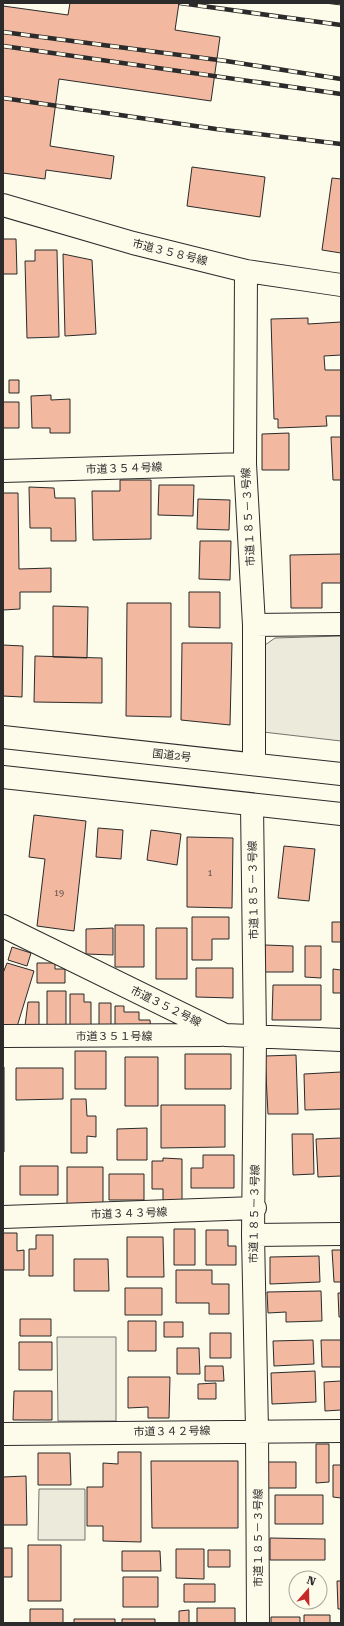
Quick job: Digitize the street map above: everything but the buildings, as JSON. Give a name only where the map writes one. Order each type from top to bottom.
[{"type":"main road","name":"市道３５８号線","points":[[3,205],[133,243],[246,271],[341,285]]},
{"type":"main road","name":"市道１８５－３号線","points":[[246,271],[245,464],[254,625],[254,763]]},
{"type":"main road","name":"市道３５４号線","points":[[3,471],[245,464]]},
{"type":"main road","points":[[254,625],[341,624]]},
{"type":"main road","name":"国道2号","points":[[3,737],[254,763],[341,774]]},
{"type":"main road","points":[[3,777],[341,814]]},
{"type":"main road","name":"市道１８５－３号線","points":[[252,805],[255,1037],[255,1208],[253,1235],[257,1430],[258,1623]]},
{"type":"main road","name":"市道３５２号線","points":[[3,926],[225,1035],[341,1040]]},
{"type":"main road","name":"市道３５１号線","points":[[3,1036],[225,1035]]},
{"type":"main road","name":"市道３４３号線","points":[[3,1217],[255,1208]]},
{"type":"main road","points":[[253,1235],[341,1234]]},
{"type":"main road","name":"市道３４２号線","points":[[3,1434],[257,1430],[341,1431]]},
{"type":"shaded area","points":[[341,636],[341,741],[263,732],[262,649],[265,645],[275,638]]},
{"type":"shaded area","points":[[57,1337],[116,1337],[116,1421],[58,1421]]},
{"type":"shaded area","points":[[39,1489],[85,1489],[85,1540],[38,1540]]},
{"type":"railway","points":[[180,3],[341,25]]},
{"type":"railway","points":[[3,32],[226,61],[341,79]]},
{"type":"railway","points":[[3,46],[341,94]]},
{"type":"railway","points":[[3,98],[216,129],[341,144]]}]
